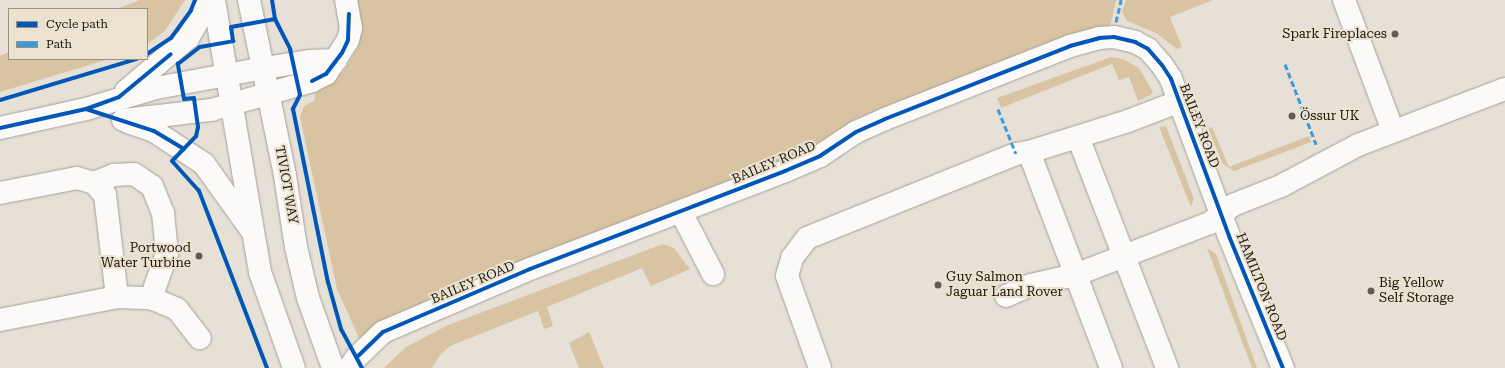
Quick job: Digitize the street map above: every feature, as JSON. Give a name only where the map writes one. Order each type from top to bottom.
[{"type":"street","points":[[119,97],[157,67],[188,38],[210,0]]},
{"type":"street","points":[[214,0],[230,104],[260,272],[294,368]]},
{"type":"street","name":"TIVIOT WAY","points":[[249,0],[264,68],[308,298],[333,368]]},
{"type":"street","points":[[123,120],[211,110],[312,81],[326,74],[348,40],[350,28],[346,0]]},
{"type":"street","points":[[1344,0],[1393,131]]},
{"type":"street","name":"BAILEY ROAD","points":[[349,368],[357,357],[383,332],[530,269],[681,212],[820,156],[856,132],[885,119],[1070,46],[1099,38],[1123,38],[1148,49],[1162,65],[1180,101],[1222,214]]},
{"type":"street","points":[[0,128],[86,109],[119,97],[225,74],[310,61],[336,60]]},
{"type":"street","points":[[1006,296],[1031,286],[1075,275],[1210,223],[1234,205],[1281,186],[1358,145],[1505,88]]},
{"type":"street","points":[[820,368],[787,276],[792,258],[798,247],[807,238],[1016,154],[1029,152],[1078,137],[1180,101]]},
{"type":"street","points":[[86,109],[154,131],[204,164],[252,231]]},
{"type":"street","points":[[1078,137],[1167,368]]},
{"type":"street","points":[[1029,152],[1111,368]]},
{"type":"street","points":[[94,183],[114,175],[134,174],[152,186],[163,213],[167,253],[151,298]]},
{"type":"street","points":[[0,193],[77,178],[94,183],[105,195],[117,298]]},
{"type":"street","points":[[681,212],[713,274]]},
{"type":"street","name":"HAMILTON ROAD","points":[[1222,214],[1283,368]]},
{"type":"street","points":[[0,320],[117,298],[151,298],[177,309],[200,338]]},
{"type":"shaded area","points":[[140,0],[185,0],[165,31],[148,43],[148,8],[120,8]]},
{"type":"shaded area","points":[[354,0],[1116,0],[1111,23],[1108,26],[1060,39],[855,119],[806,151],[388,317],[359,338],[337,289],[300,117],[304,106],[314,101],[317,88],[343,72],[357,49],[361,32]]},
{"type":"shaded area","points":[[1126,0],[1213,0],[1170,17],[1182,47],[1177,49],[1156,33],[1127,21],[1122,12]]},
{"type":"shaded area","points":[[8,52],[8,60],[106,60],[0,92],[0,56]]},
{"type":"shaded area","points":[[1111,57],[1123,59],[1139,68],[1153,92],[1138,101],[1129,77],[1119,80],[1112,64],[1001,108],[997,98]]},
{"type":"shaded area","points":[[1166,126],[1194,199],[1191,207],[1159,127]]},
{"type":"shaded area","points":[[1212,127],[1229,167],[1309,136],[1311,142],[1234,171],[1223,164],[1208,128]]},
{"type":"shaded area","points":[[663,244],[674,248],[690,269],[651,286],[642,268],[547,307],[553,326],[544,329],[538,311],[450,346],[440,355],[432,368],[384,368],[406,347],[448,325]]},
{"type":"shaded area","points":[[1207,248],[1216,254],[1257,368],[1252,368]]},
{"type":"shaded area","points":[[589,332],[604,368],[579,368],[569,343]]},
{"type":"marked path","points":[[1116,22],[1121,0]]},
{"type":"marked path","points":[[1285,64],[1316,144]]},
{"type":"marked path","points":[[998,109],[1016,154]]},
{"type":"cycle path","points":[[148,53],[171,38],[191,10],[195,0]]},
{"type":"cycle path","points":[[272,0],[275,19],[290,49],[300,95],[293,109],[328,282],[341,329],[362,368]]},
{"type":"cycle path","points":[[312,81],[326,74],[342,53],[348,40],[349,14]]},
{"type":"cycle path","points":[[267,368],[199,191],[172,161],[196,136],[198,127],[194,98],[184,99],[178,64],[200,47],[233,41],[231,27],[275,19]]},
{"type":"cycle path","points":[[357,357],[383,332],[530,269],[785,171],[820,156],[856,132],[885,119],[1070,46],[1099,38],[1114,37],[1135,42],[1148,49],[1162,65],[1171,79],[1229,236],[1283,368]]},
{"type":"cycle path","points":[[0,128],[86,109],[119,97],[171,54]]},
{"type":"cycle path","points":[[0,100],[134,60]]},
{"type":"cycle path","points":[[86,109],[154,131],[184,149]]},
{"type":"place","name":"Spark Fireplaces","points":[[1395,34]]},
{"type":"place","name":"Össur UK","points":[[1292,116]]},
{"type":"place","name":"Portwood Water Turbine","points":[[199,256]]},
{"type":"place","name":"Guy Salmon Jaguar Land Rover","points":[[938,285]]},
{"type":"place","name":"Big Yellow Self Storage","points":[[1371,291]]}]
